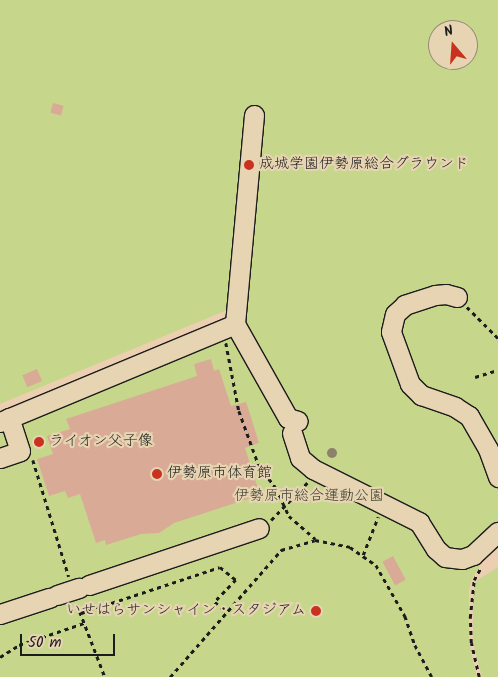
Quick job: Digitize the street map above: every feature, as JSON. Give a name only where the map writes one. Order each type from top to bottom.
[{"type":"street","points":[[254,116],[230,326],[295,427],[300,458],[313,469],[419,522],[436,549],[446,557],[456,560],[473,555],[498,532]]},
{"type":"street","points":[[458,298],[446,294],[435,295],[405,305],[395,314],[391,332],[410,384],[421,395],[454,407],[469,416],[488,449],[498,477]]},
{"type":"street","points":[[0,458],[20,451],[5,420],[230,326]]},
{"type":"street","points":[[0,614],[260,528]]},
{"type":"path","points":[[458,298],[498,338]]},
{"type":"path","points":[[230,326],[238,411],[259,466],[276,488],[284,509],[315,540]]},
{"type":"path","points":[[475,378],[498,370]]},
{"type":"path","points":[[32,456],[69,591],[80,613],[105,677]]},
{"type":"path","points":[[278,516],[306,484]]},
{"type":"path","points":[[363,555],[378,518]]},
{"type":"path","points":[[170,677],[225,611],[281,550],[315,540],[350,547],[363,555],[383,574],[432,677]]},
{"type":"path","points":[[479,677],[473,657],[470,618],[474,580],[483,564]]},
{"type":"path","points":[[80,613],[220,566],[236,580],[215,602],[225,611]]},
{"type":"path","points":[[0,657],[19,645],[84,623]]},
{"type":"green space","name":"伊勢原市総合運動公園","points":[[0,0],[498,0],[498,545],[482,562],[472,579],[469,590],[469,643],[477,677],[0,677],[0,429],[245,328],[244,303],[0,404]]},
{"type":"green space","points":[[498,567],[498,677],[482,677],[473,643],[473,594],[476,581]]},
{"type":"building","points":[[53,103],[64,106],[61,116],[50,113]]},
{"type":"building","name":"伊勢原市体育館","points":[[211,359],[214,371],[219,369],[231,406],[246,402],[259,443],[245,448],[260,495],[174,523],[159,533],[141,534],[106,545],[105,540],[96,543],[80,494],[68,498],[65,491],[49,496],[37,459],[53,454],[47,436],[70,429],[66,419],[197,376],[194,364]]},
{"type":"building","points":[[37,369],[42,381],[27,387],[22,375]]},
{"type":"building","points":[[393,556],[406,580],[395,585],[382,562]]},
{"type":"place","name":"成城学園伊勢原総合グラウンド","points":[[249,165]]},
{"type":"place","name":"ライオン父子像","points":[[39,442]]},
{"type":"place","name":"伊勢原市体育館","points":[[157,474]]},
{"type":"place","name":"いせはらサンシャイン・スタジアム","points":[[316,611]]}]
